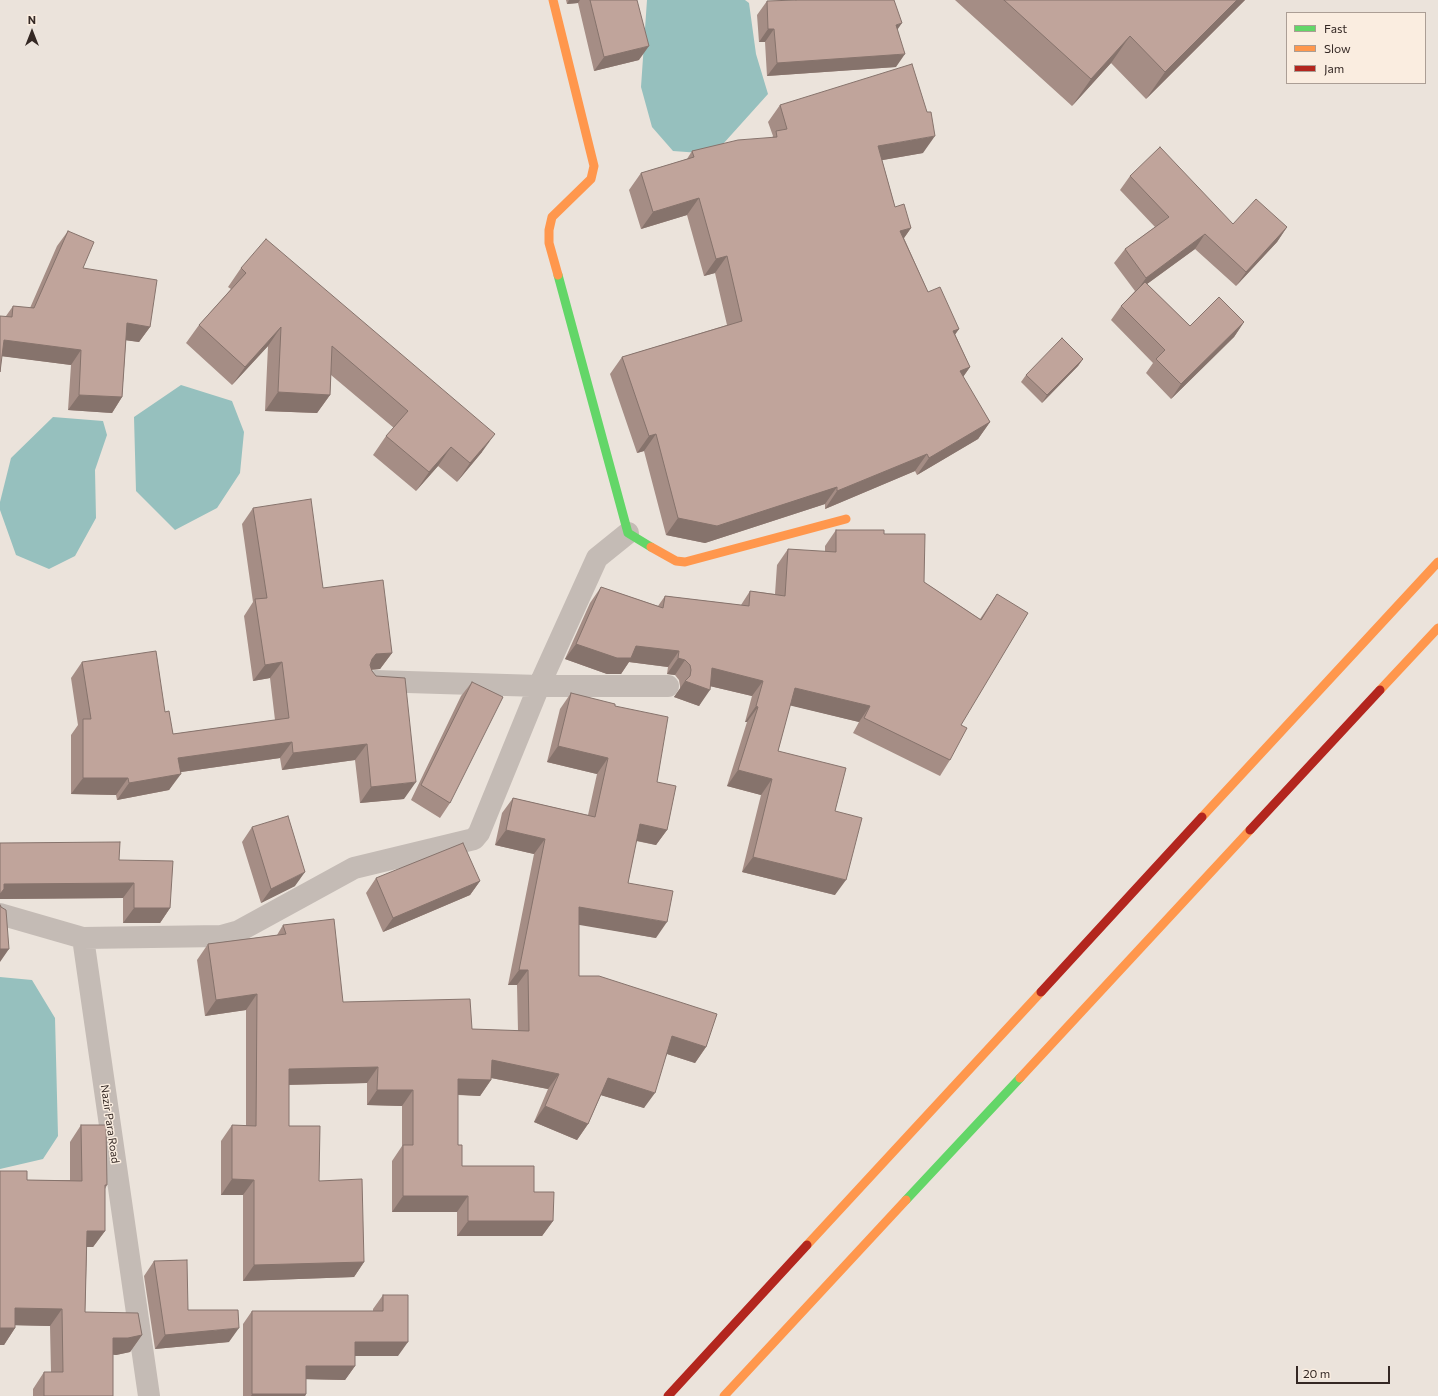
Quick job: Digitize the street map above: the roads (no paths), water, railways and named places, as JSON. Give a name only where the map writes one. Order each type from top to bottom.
[{"type":"main road","points":[[553,0],[594,166],[591,179],[552,217],[549,230],[549,243],[628,533],[676,561],[685,562],[846,519]]},
{"type":"main road","points":[[668,1396],[1438,562]]},
{"type":"main road","points":[[724,1396],[1438,628]]},
{"type":"street","points":[[0,914],[83,938],[221,936],[239,931],[354,868],[474,840],[479,833],[539,686],[597,558],[628,533]]},
{"type":"street","points":[[371,681],[539,686],[668,686]]},
{"type":"street","name":"Nazir Para Road","points":[[83,938],[149,1396]]},
{"type":"water","points":[[647,0],[745,0],[749,3],[756,54],[768,94],[714,154],[673,151],[652,127],[641,87]]},
{"type":"water","points":[[181,385],[232,401],[244,432],[240,473],[217,508],[175,530],[136,491],[134,417]]},
{"type":"water","points":[[53,417],[103,421],[107,435],[95,470],[96,518],[75,556],[49,569],[16,555],[0,510],[0,502],[11,458]]},
{"type":"water","points":[[0,977],[32,980],[55,1018],[58,1136],[43,1159],[0,1169]]}]
